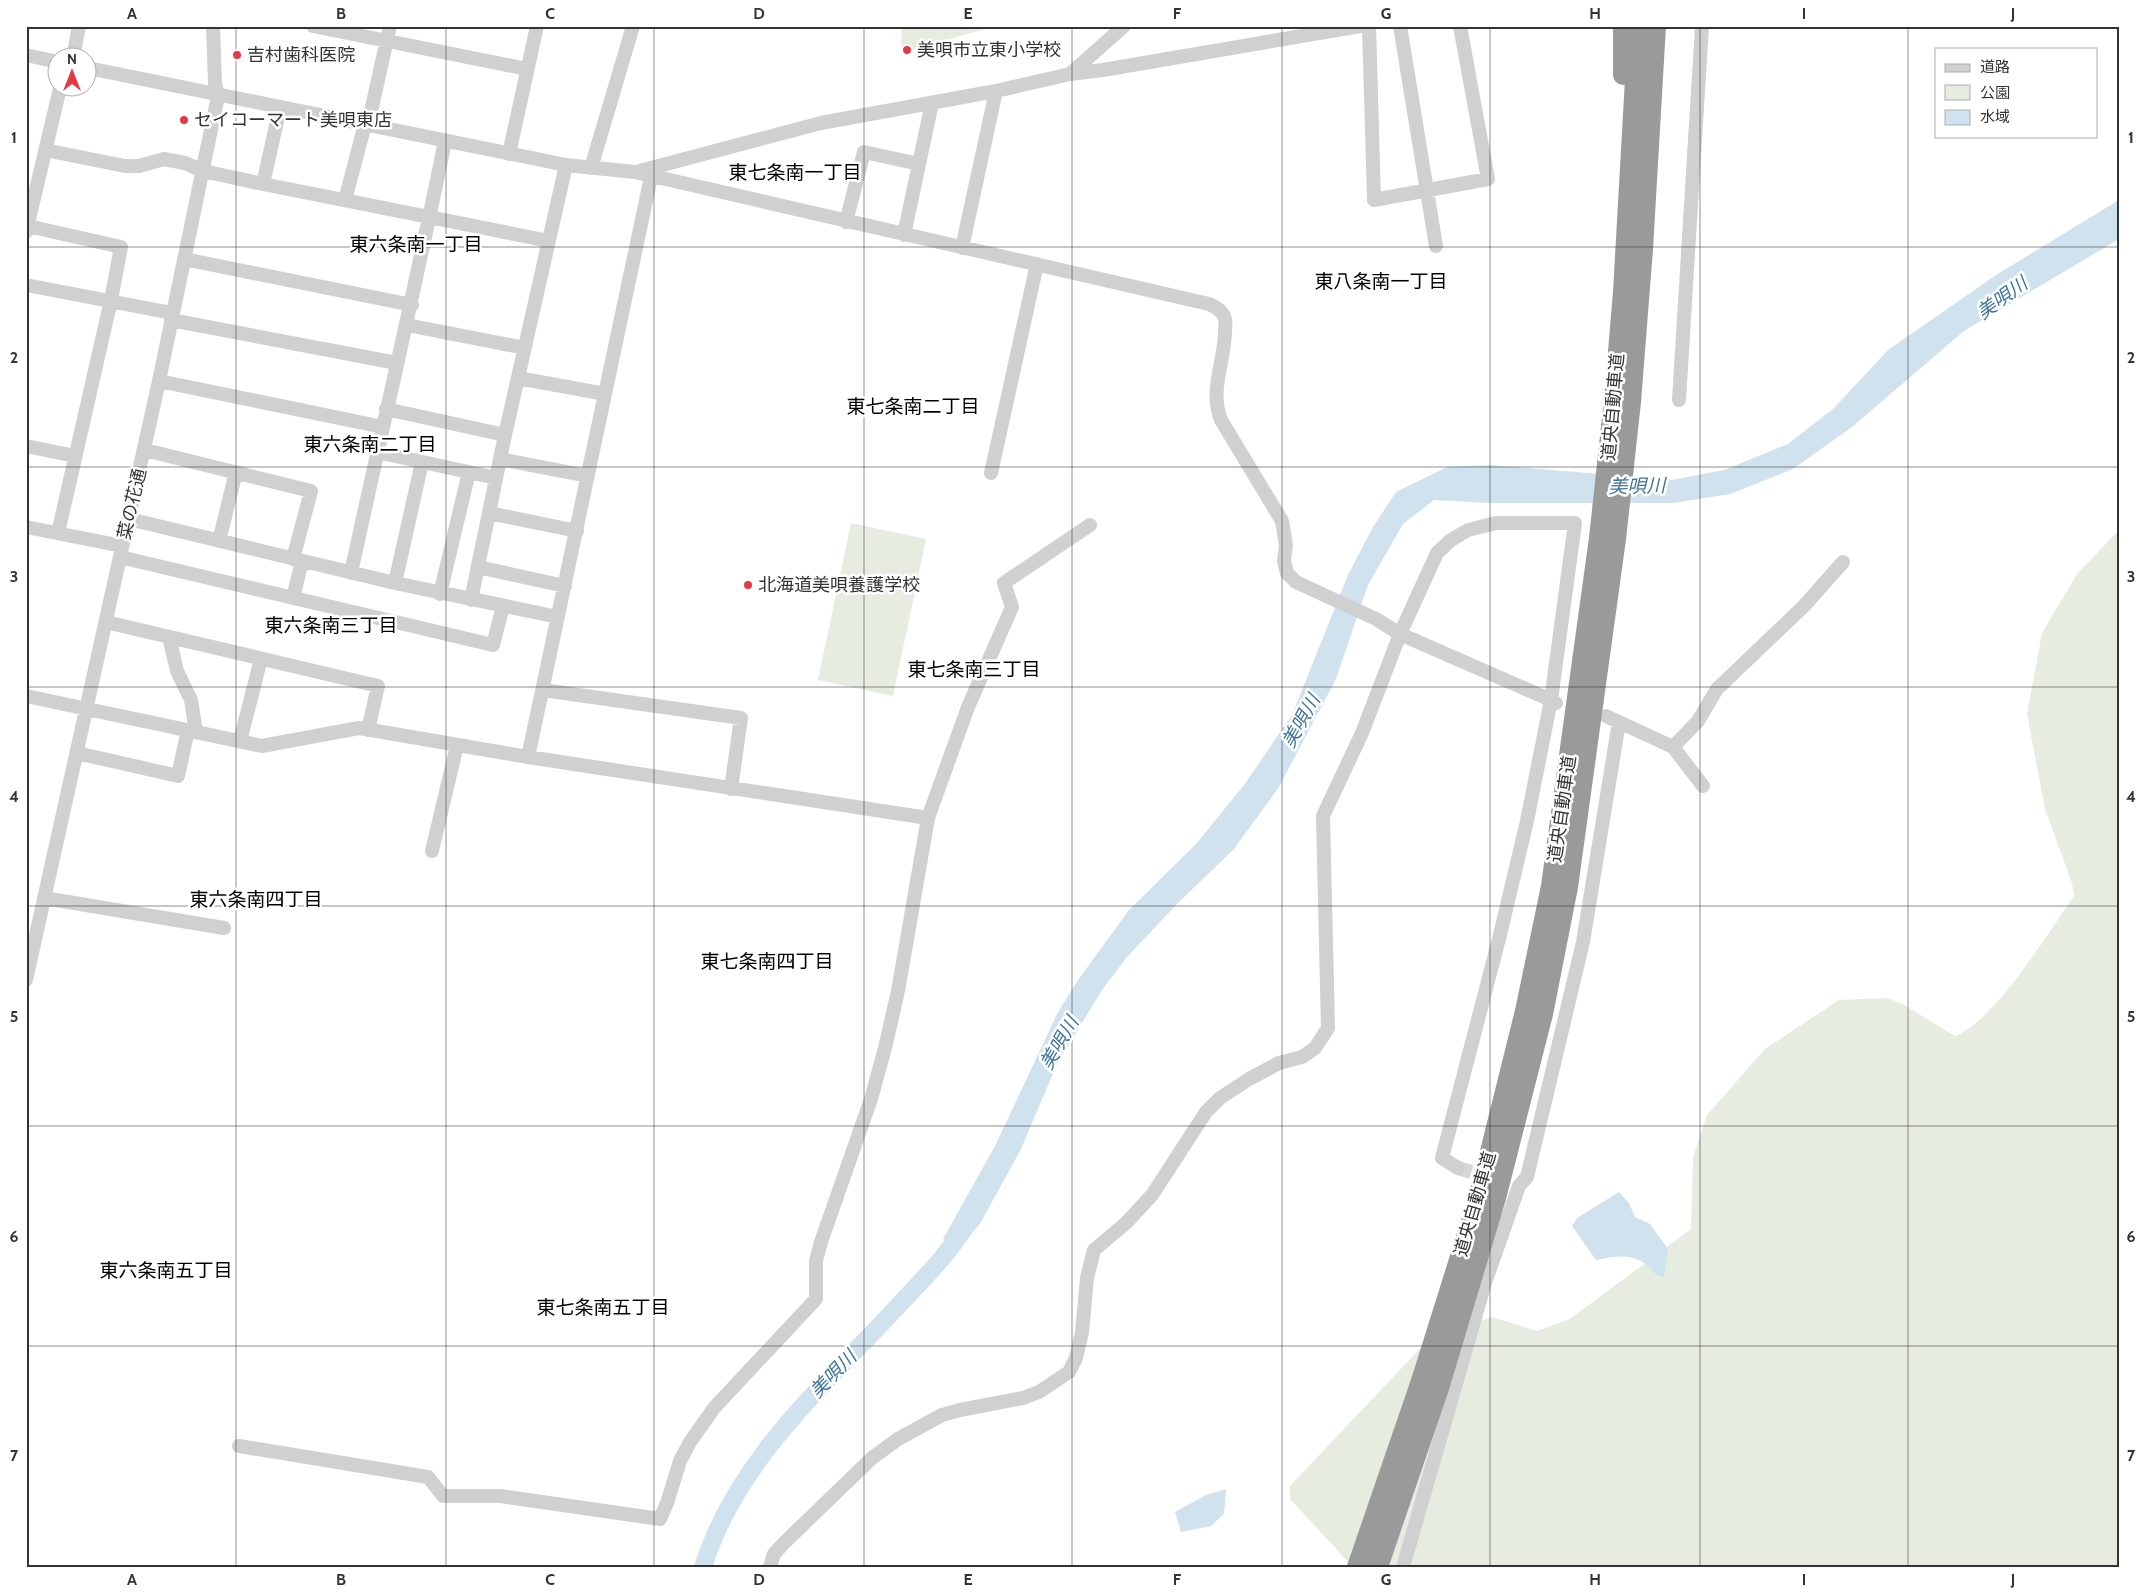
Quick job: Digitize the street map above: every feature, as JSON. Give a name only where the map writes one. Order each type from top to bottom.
[{"type":"highway","points":[[1623,26],[1623,292]]},
{"type":"highway","name":"道央自動車道","points":[[1622,400],[1623,292],[1638,26]]},
{"type":"highway","name":"道央自動車道","points":[[1378,1567],[1440,1386],[1496,1198],[1543,1014],[1568,887],[1622,400],[1643,248],[1656,26]]},
{"type":"highway","name":"道央自動車道","points":[[1356,1567],[1421,1381],[1479,1196],[1525,1011],[1551,886],[1608,539]]},
{"type":"street","points":[[74,48],[79,26]]},
{"type":"street","name":"菜の花通","points":[[26,980],[160,381],[218,96],[215,83],[213,26]]},
{"type":"street","points":[[313,26],[527,69]]},
{"type":"street","points":[[345,200],[364,128],[368,125],[390,26]]},
{"type":"street","points":[[509,154],[537,26]]},
{"type":"street","points":[[591,168],[633,26]]},
{"type":"street","points":[[635,172],[821,123],[996,91],[1070,74],[1360,26]]},
{"type":"street","points":[[1368,26],[1374,200],[1488,179],[1460,26]]},
{"type":"street","points":[[1400,26],[1436,246]]},
{"type":"street","points":[[1679,400],[1702,26]]},
{"type":"street","points":[[1070,74],[1121,27]]},
{"type":"street","points":[[26,55],[48,60]]},
{"type":"street","points":[[98,70],[566,165],[635,172],[1209,304],[1219,309],[1225,319],[1225,344],[1216,385],[1216,408],[1221,420],[1282,521],[1286,545],[1284,561],[1287,573],[1296,582],[1376,619],[1400,634],[1553,701]]},
{"type":"street","points":[[962,248],[996,91]]},
{"type":"street","points":[[58,98],[27,229],[121,247],[111,300],[58,533]]},
{"type":"street","points":[[904,235],[932,103]]},
{"type":"street","points":[[263,184],[280,108]]},
{"type":"street","points":[[351,573],[386,409],[412,305],[445,141]]},
{"type":"street","points":[[45,150],[125,166],[139,166],[164,159],[263,184],[549,241]]},
{"type":"street","points":[[846,222],[864,152],[920,164]]},
{"type":"street","points":[[471,600],[500,459],[566,165]]},
{"type":"street","points":[[528,757],[651,177]]},
{"type":"street","points":[[184,259],[412,305]]},
{"type":"street","points":[[991,473],[1036,264]]},
{"type":"street","points":[[26,285],[111,300],[172,317],[397,363]]},
{"type":"street","points":[[407,325],[525,348]]},
{"type":"street","points":[[518,378],[606,394]]},
{"type":"street","points":[[160,381],[383,427]]},
{"type":"street","points":[[386,409],[506,435]]},
{"type":"street","points":[[26,446],[76,456]]},
{"type":"street","points":[[144,450],[311,491],[297,560],[293,598]]},
{"type":"street","points":[[377,452],[496,478]]},
{"type":"street","points":[[500,459],[588,476]]},
{"type":"street","points":[[395,584],[422,462]]},
{"type":"street","points":[[219,541],[236,472]]},
{"type":"street","points":[[440,594],[469,472]]},
{"type":"street","points":[[490,512],[576,531]]},
{"type":"street","points":[[129,519],[395,584],[558,617]]},
{"type":"street","points":[[770,1567],[774,1554],[782,1544],[872,1458],[898,1439],[942,1415],[1023,1398],[1039,1392],[1069,1372],[1076,1358],[1082,1332],[1087,1278],[1094,1250],[1126,1223],[1152,1195],[1206,1112],[1220,1098],[1279,1063],[1302,1057],[1315,1048],[1328,1028],[1323,816],[1362,733],[1400,634],[1437,553],[1451,540],[1468,530],[1496,523],[1575,523],[1553,701],[1507,906],[1442,1158],[1458,1168]]},
{"type":"street","points":[[239,1446],[428,1477],[443,1496],[500,1496],[660,1519],[680,1461],[690,1442],[714,1408],[816,1299],[818,1255],[871,1099],[885,1048],[898,991],[928,818],[968,707],[1012,607],[1004,583],[1090,525]]},
{"type":"street","points":[[26,527],[58,533],[121,552],[293,598],[493,645],[502,606]]},
{"type":"street","points":[[1673,747],[1698,721],[1717,689],[1804,606],[1842,562]]},
{"type":"street","points":[[478,568],[565,586]]},
{"type":"street","points":[[106,622],[378,686],[368,730]]},
{"type":"street","points":[[78,753],[178,776],[192,731],[191,700],[177,671],[169,637]]},
{"type":"street","points":[[240,741],[261,659]]},
{"type":"street","points":[[543,690],[741,718],[731,790]]},
{"type":"street","points":[[26,696],[262,746],[309,738],[329,732],[359,728],[731,790],[928,818]]},
{"type":"street","points":[[1403,1567],[1513,1184],[1527,1177],[1583,942],[1612,719],[1673,747],[1703,786]]},
{"type":"street","points":[[432,851],[457,745]]},
{"type":"street","points":[[44,898],[224,928]]},
{"type":"green space","points":[[902,26],[995,26],[901,53]]},
{"type":"green space","points":[[851,523],[926,539],[893,696],[818,680]]},
{"type":"green space","points":[[2119,530],[2119,1567],[1353,1567],[1290,1499],[1290,1486],[1431,1337],[1492,1317],[1537,1331],[1570,1319],[1691,1229],[1693,1157],[1707,1115],[1765,1049],[1839,1000],[1888,998],[1904,1005],[1955,1036],[1971,1027],[1987,1013],[2020,974],[2074,896],[2072,883],[2045,809],[2027,714],[2042,633],[2077,574]]},
{"type":"water","points":[[2119,200],[2119,239],[1964,331],[1852,427],[1793,469],[1730,494],[1673,503],[1489,503],[1434,500],[1403,524],[1368,585],[1336,679],[1279,787],[1234,849],[1178,903],[1127,957],[1102,990],[1057,1064],[1021,1149],[981,1222],[961,1247],[943,1239],[995,1146],[1058,1012],[1078,980],[1129,910],[1196,844],[1244,785],[1292,715],[1348,575],[1373,527],[1396,492],[1447,467],[1490,465],[1672,480],[1724,470],[1788,444],[1834,408],[1888,350],[1996,275]]},
{"type":"water","points":[[1619,1192],[1629,1203],[1635,1217],[1650,1224],[1668,1249],[1664,1277],[1657,1275],[1647,1265],[1632,1258],[1621,1257],[1596,1260],[1572,1226],[1577,1218]]},
{"type":"water","points":[[1226,1489],[1224,1514],[1211,1526],[1181,1532],[1175,1512],[1206,1495]]},
{"type":"waterway","name":"美唄川","points":[[703,1567],[718,1528],[737,1492],[760,1458],[813,1395],[934,1267],[966,1225]]},
{"type":"tunnel","points":[[1458,1168],[1491,1178]]},
{"type":"place","name":"美唄市立東小学校","points":[[907,50]]},
{"type":"place","name":"吉村歯科医院","points":[[237,55]]},
{"type":"place","name":"セイコーマート美唄東店","points":[[184,120]]},
{"type":"place","name":"北海道美唄養護学校","points":[[748,585]]},
{"type":"district","name":"東七条南一丁目","points":[[795,172]]},
{"type":"district","name":"東六条南一丁目","points":[[416,244]]},
{"type":"district","name":"東八条南一丁目","points":[[1381,281]]},
{"type":"district","name":"東七条南二丁目","points":[[913,406]]},
{"type":"district","name":"東六条南二丁目","points":[[370,444]]},
{"type":"district","name":"東六条南三丁目","points":[[331,625]]},
{"type":"district","name":"東七条南三丁目","points":[[974,669]]},
{"type":"district","name":"東六条南四丁目","points":[[256,899]]},
{"type":"district","name":"東七条南四丁目","points":[[767,961]]},
{"type":"district","name":"東六条南五丁目","points":[[166,1270]]},
{"type":"district","name":"東七条南五丁目","points":[[603,1307]]}]
